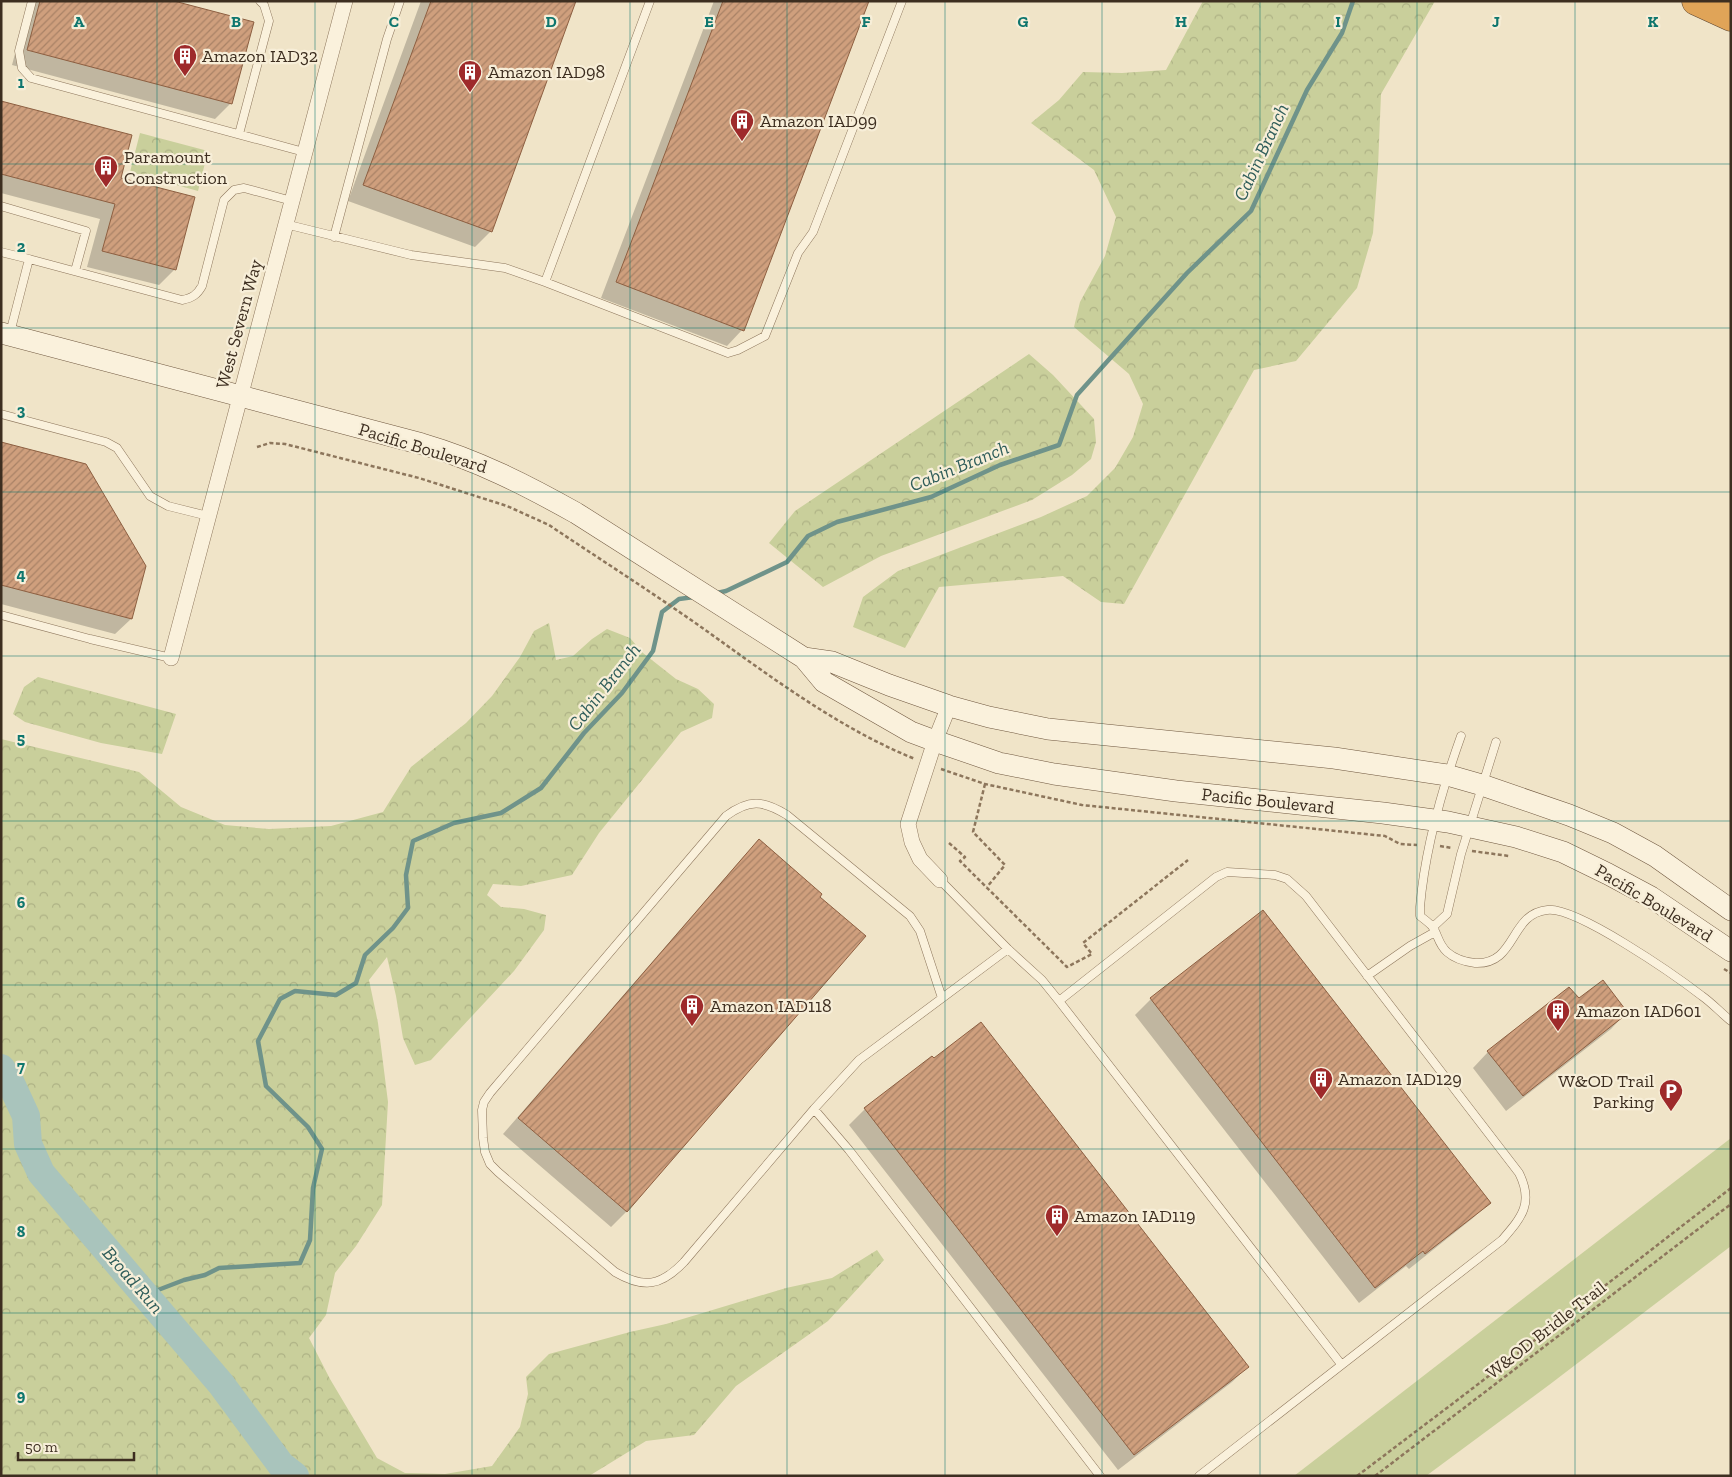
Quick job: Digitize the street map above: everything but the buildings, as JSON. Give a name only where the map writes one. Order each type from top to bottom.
[{"type":"highway","points":[[1696,1],[1731,17]]},
{"type":"main road","name":"Pacific Boulevard","points":[[5,334],[422,444],[457,455],[498,472],[576,513],[804,658],[824,682],[911,732],[935,741],[999,763],[1054,774],[1176,792],[1434,820],[1516,837],[1563,852],[1608,874],[1651,898],[1731,951]]},
{"type":"main road","name":"Pacific Boulevard","points":[[804,658],[832,662],[949,706],[989,717],[1048,729],[1334,758],[1447,776],[1482,785],[1569,815],[1613,833],[1655,856],[1731,910]]},
{"type":"street","name":"West Severn Way","points":[[171,658],[345,1]]},
{"type":"street","points":[[940,880],[920,859],[912,842],[908,824],[935,741],[949,706]]},
{"type":"lane","points":[[32,1],[19,51],[22,68],[31,78],[304,152]]},
{"type":"lane","points":[[239,134],[269,21],[264,5],[260,1]]},
{"type":"lane","points":[[334,237],[387,40],[400,1]]},
{"type":"lane","points":[[545,282],[650,1]]},
{"type":"lane","points":[[285,224],[411,255],[505,268],[728,352],[738,350],[765,336],[798,252],[817,224],[902,1]]},
{"type":"lane","points":[[1,252],[182,300],[191,299],[202,286],[224,200],[234,190],[244,188],[292,201]]},
{"type":"lane","points":[[1,206],[86,231],[75,271]]},
{"type":"lane","points":[[5,334],[28,259]]},
{"type":"lane","points":[[1,414],[106,442],[117,448],[150,496],[168,506],[208,516]]},
{"type":"lane","points":[[1,615],[171,658]]},
{"type":"lane","points":[[1460,736],[1428,845],[1420,907],[1420,916],[1434,930],[1442,946],[1456,958],[1485,963],[1503,954],[1524,920],[1532,914],[1550,909],[1560,911],[1597,928],[1662,967],[1704,997],[1731,1021]]},
{"type":"lane","points":[[1367,976],[1434,930],[1447,914],[1461,854],[1496,742]]},
{"type":"lane","points":[[942,998],[920,931],[910,916],[787,815],[775,807],[747,804],[736,808],[726,816],[490,1093],[484,1102],[482,1110],[485,1152],[490,1164],[498,1172],[615,1272],[627,1279],[642,1284],[662,1281],[675,1271],[814,1109],[859,1060],[1008,949]]},
{"type":"lane","points":[[1059,1001],[1203,886],[1227,872],[1275,875],[1286,879],[1306,896],[1519,1173],[1526,1189],[1526,1200],[1520,1220],[1502,1240],[1199,1476]]},
{"type":"lane","points":[[940,880],[1008,949],[1042,980],[1341,1364]]},
{"type":"lane","points":[[814,1109],[849,1150],[1100,1476]]},
{"type":"path","points":[[257,447],[270,443],[286,444],[419,478],[507,506],[549,525],[716,638]]},
{"type":"path","points":[[985,784],[973,832],[1005,865],[987,888]]},
{"type":"path","points":[[949,843],[965,856],[960,861],[1060,962],[1067,966],[1092,954],[1083,943],[1188,860]]},
{"type":"path","points":[[1357,1476],[1731,1188]]},
{"type":"path","name":"W&OD Bridle Trail","points":[[1375,1476],[1731,1204]]},
{"type":"green space","points":[[1203,1],[1435,1],[1381,94],[1373,233],[1357,288],[1296,361],[1254,370],[1124,604],[1101,602],[1063,576],[939,587],[905,648],[853,627],[863,597],[898,571],[1041,517],[1087,496],[1115,468],[1133,437],[1143,404],[1129,374],[1074,327],[1080,302],[1105,256],[1116,217],[1094,170],[1031,123],[1059,100],[1083,72],[1122,73],[1166,70]]},
{"type":"green space","points":[[140,133],[208,151],[198,191],[130,172]]},
{"type":"green space","points":[[1029,354],[1053,375],[1094,419],[1096,442],[1091,459],[1072,475],[1032,500],[881,556],[823,587],[769,543],[795,511]]},
{"type":"green space","points":[[549,623],[556,660],[573,656],[607,629],[630,638],[643,653],[676,679],[698,689],[714,704],[712,718],[681,732],[599,833],[572,875],[521,886],[493,884],[487,895],[501,907],[524,909],[546,915],[544,930],[514,971],[431,1060],[415,1065],[403,1038],[387,957],[369,980],[378,1023],[388,1102],[382,1205],[356,1246],[335,1273],[326,1315],[309,1338],[330,1379],[377,1458],[405,1473],[445,1474],[492,1466],[520,1427],[528,1394],[526,1377],[549,1354],[666,1324],[786,1288],[832,1278],[877,1250],[884,1260],[828,1321],[736,1386],[694,1435],[646,1441],[589,1476],[1,1476],[1,739],[139,772],[181,807],[225,825],[269,829],[331,826],[383,812],[411,767],[466,723],[492,696],[520,657],[534,631]]},
{"type":"green space","points":[[38,677],[176,714],[162,754],[101,743],[25,722],[13,714],[24,687]]},
{"type":"green space","points":[[1731,1138],[1731,1246],[1426,1476],[1294,1476]]},
{"type":"waterway","name":"Cabin Branch","points":[[717,593],[726,591],[787,562],[808,536],[837,522],[931,497],[1000,465],[1059,445],[1077,395],[1187,273],[1251,211],[1307,90],[1342,33],[1353,1]]},
{"type":"waterway","name":"Cabin Branch","points":[[145,1295],[184,1280],[205,1275],[219,1268],[300,1263],[310,1240],[313,1188],[322,1149],[308,1127],[266,1086],[258,1041],[280,999],[295,991],[336,995],[356,983],[365,955],[393,928],[408,908],[406,875],[413,841],[454,823],[501,813],[541,788],[584,733],[622,693],[653,651],[662,612],[679,599],[694,597]]},
{"type":"waterway","name":"Broad Run","points":[[1,1068],[9,1079],[26,1116],[28,1144],[41,1173],[221,1384],[281,1465],[295,1476]]},
{"type":"place","name":"Amazon IAD32","points":[[185,77]]},
{"type":"place","name":"Amazon IAD98","points":[[470,93]]},
{"type":"place","name":"Amazon IAD99","points":[[742,142]]},
{"type":"place","name":"Paramount Construction","points":[[106,188]]},
{"type":"place","name":"Amazon IAD118","points":[[692,1027]]},
{"type":"place","name":"Amazon IAD601","points":[[1558,1032]]},
{"type":"place","name":"Amazon IAD129","points":[[1321,1100]]},
{"type":"place","name":"W&OD Trail Parking","points":[[1671,1112]]},
{"type":"place","name":"Amazon IAD119","points":[[1057,1237]]}]
